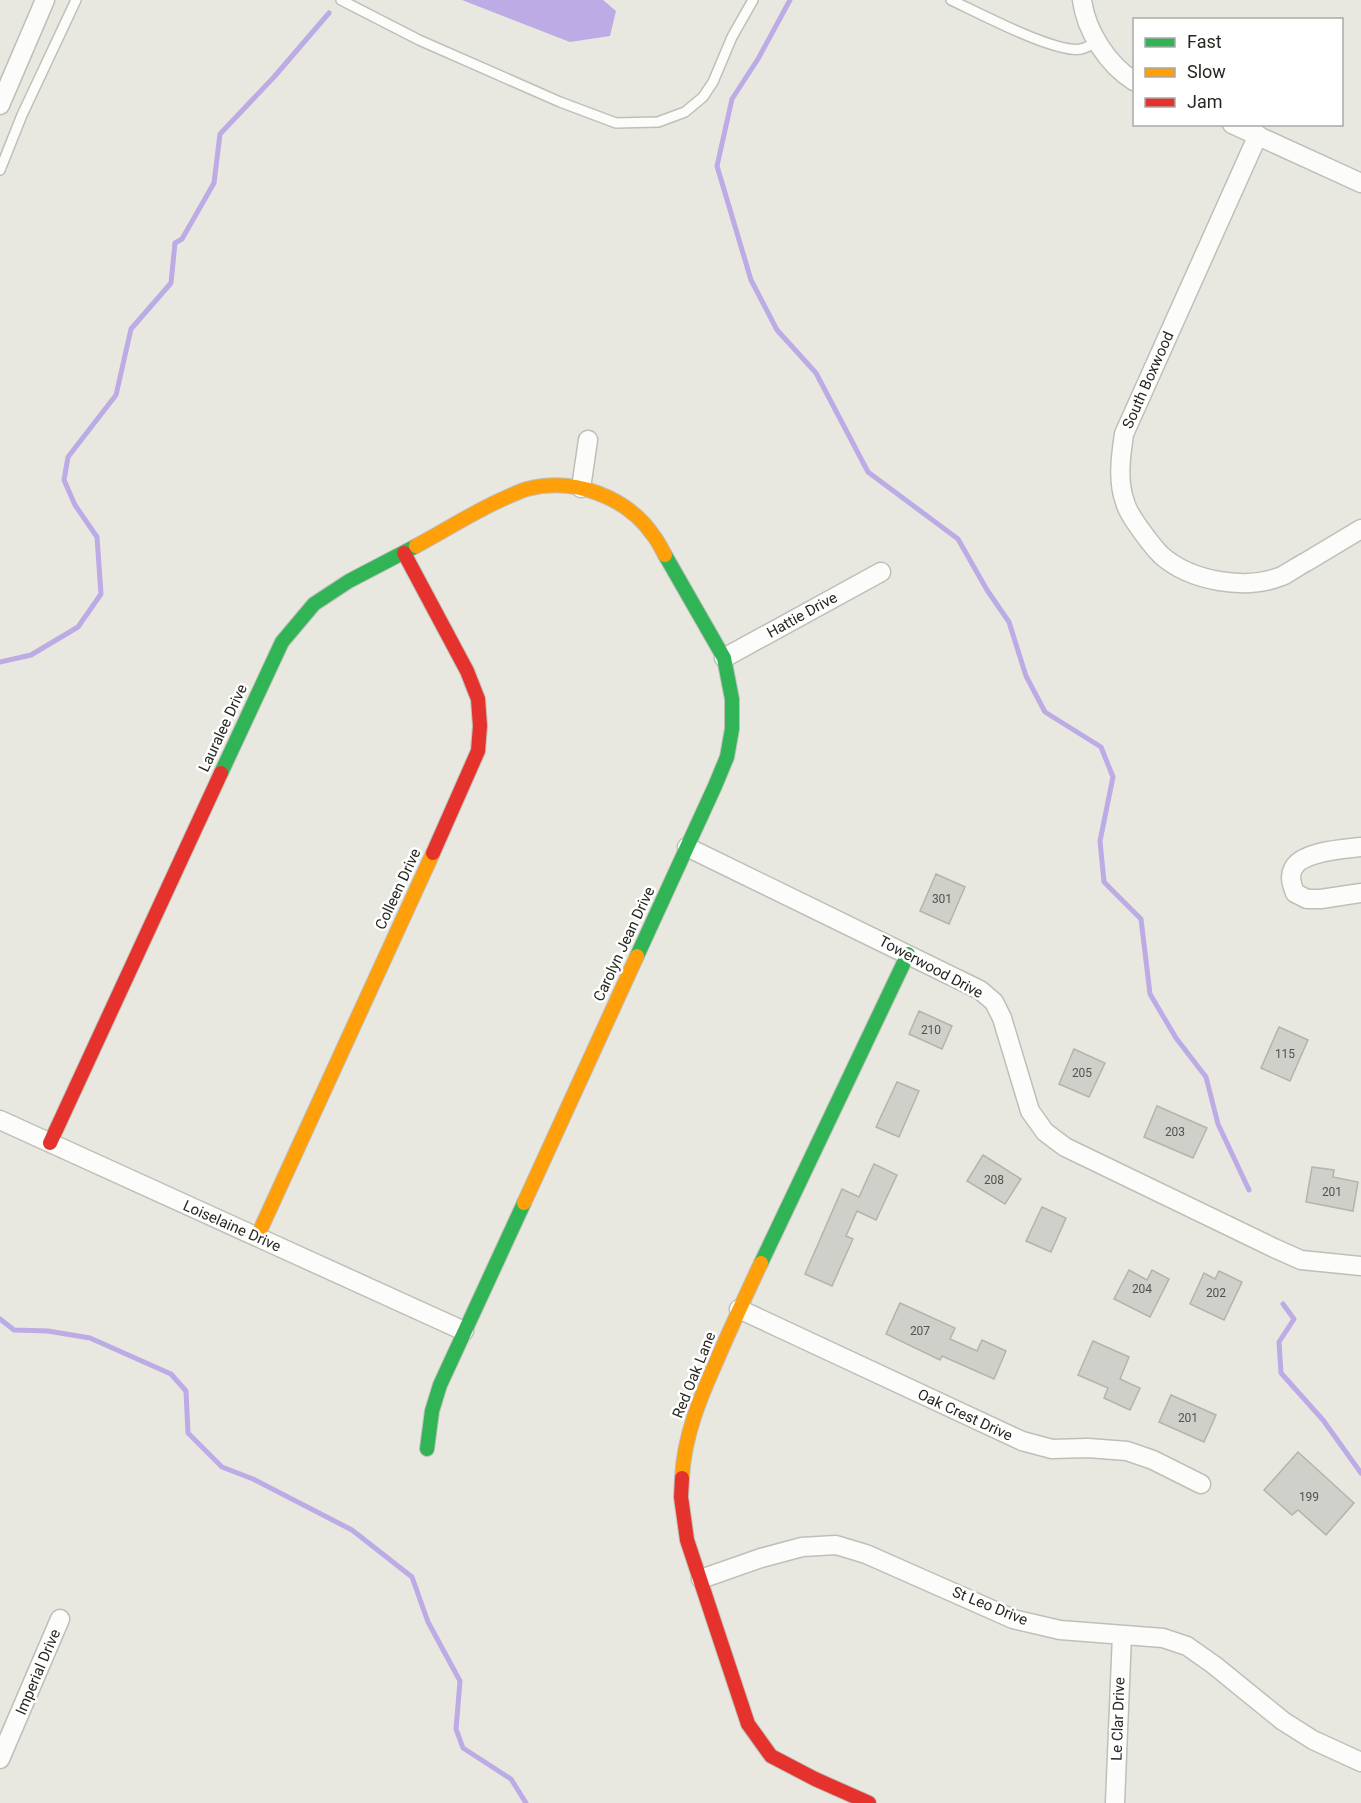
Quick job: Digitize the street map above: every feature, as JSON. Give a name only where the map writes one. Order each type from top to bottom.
[{"type":"street","points":[[0,105],[45,0]]},
{"type":"street","points":[[1082,0],[1088,24],[1098,42],[1114,65],[1133,80]]},
{"type":"street","points":[[1237,126],[1361,183]]},
{"type":"street","name":"South Boxwood","points":[[1258,135],[1124,434],[1120,456],[1125,502],[1138,527],[1161,555],[1179,568],[1229,583],[1252,582],[1281,576],[1361,529]]},
{"type":"street","points":[[581,488],[588,441]]},
{"type":"street","name":"Lauralee Drive","points":[[50,1143],[282,642],[314,604],[349,581],[494,503],[526,489],[557,485],[581,488]]},
{"type":"street","name":"Carolyn Jean Drive","points":[[427,1449],[432,1411],[440,1385],[687,847],[727,757],[732,729],[732,699],[724,658],[653,534],[635,515],[610,497],[581,488]]},
{"type":"street","name":"Colleen Drive","points":[[257,1237],[467,779],[478,750],[480,726],[478,699],[467,671],[404,553]]},
{"type":"street","name":"Hattie Drive","points":[[724,658],[881,572]]},
{"type":"street","name":"Towerwood Drive","points":[[687,847],[980,990],[994,1002],[1002,1018],[1030,1110],[1045,1132],[1058,1142],[1301,1260],[1361,1266]]},
{"type":"street","points":[[1361,847],[1316,854],[1304,859],[1293,868],[1291,880],[1295,892],[1307,899],[1361,893]]},
{"type":"street","name":"Red Oak Lane","points":[[869,1803],[771,1756],[747,1724],[687,1540],[681,1497],[683,1458],[695,1411],[739,1309],[908,954]]},
{"type":"street","name":"Loiselaine Drive","points":[[0,1120],[464,1331]]},
{"type":"street","name":"Oak Crest Drive","points":[[739,1309],[1022,1441],[1052,1449],[1088,1448],[1127,1451],[1153,1460],[1201,1484]]},
{"type":"street","name":"St Leo Drive","points":[[701,1579],[761,1558],[802,1547],[836,1545],[866,1554],[1014,1619],[1060,1630],[1163,1638],[1187,1646],[1283,1721],[1313,1740],[1361,1762]]},
{"type":"street","name":"Imperial Drive","points":[[0,1759],[60,1619]]},
{"type":"street","name":"Le Clar Drive","points":[[1115,1803],[1122,1635]]},
{"type":"lane","points":[[0,170],[22,115],[76,0]]},
{"type":"lane","points":[[341,0],[419,40],[560,102],[616,123],[658,122],[686,112],[703,97],[713,82],[732,37],[753,0]]},
{"type":"lane","points":[[951,0],[1039,41],[1080,50],[1098,42]]},
{"type":"shaded area","points":[[462,0],[603,0],[616,11],[610,36],[570,42]]},
{"type":"building","points":[[936,874],[965,887],[949,924],[920,911]]},
{"type":"building","points":[[919,1011],[952,1026],[942,1049],[909,1034]]},
{"type":"building","points":[[1279,1027],[1308,1040],[1290,1081],[1261,1068]]},
{"type":"building","points":[[1074,1049],[1105,1063],[1089,1097],[1059,1084]]},
{"type":"building","points":[[897,1082],[919,1091],[899,1137],[876,1127]]},
{"type":"building","points":[[1157,1106],[1207,1128],[1193,1158],[1144,1137]]},
{"type":"building","points":[[983,1155],[1021,1179],[1005,1204],[967,1181]]},
{"type":"building","points":[[874,1164],[897,1175],[876,1220],[857,1211],[846,1236],[853,1239],[832,1286],[805,1274],[842,1189],[859,1197]]},
{"type":"building","points":[[1312,1167],[1334,1170],[1333,1177],[1358,1182],[1353,1211],[1306,1202]]},
{"type":"building","points":[[1042,1207],[1066,1218],[1051,1252],[1026,1241]]},
{"type":"building","points":[[1129,1270],[1147,1280],[1152,1270],[1169,1279],[1150,1317],[1114,1299]]},
{"type":"building","points":[[1219,1271],[1242,1282],[1224,1320],[1190,1304],[1204,1273],[1215,1279]]},
{"type":"building","points":[[900,1303],[955,1328],[950,1339],[977,1351],[982,1340],[1006,1351],[994,1379],[942,1356],[940,1360],[886,1334]]},
{"type":"building","points":[[1093,1341],[1129,1357],[1120,1379],[1140,1388],[1130,1410],[1104,1398],[1108,1388],[1078,1375]]},
{"type":"building","points":[[1171,1395],[1216,1415],[1204,1442],[1159,1422]]},
{"type":"building","points":[[1298,1452],[1354,1503],[1326,1535],[1298,1510],[1292,1515],[1264,1490]]},
{"type":"waterway","points":[[790,0],[758,59],[732,99],[717,166],[751,280],[777,330],[816,373],[868,472],[958,539],[987,590],[1009,622],[1026,676],[1045,712],[1101,747],[1113,777],[1100,841],[1104,882],[1141,919],[1150,994],[1176,1038],[1206,1077],[1218,1124],[1249,1190]]},
{"type":"waterway","points":[[0,662],[31,655],[78,627],[101,594],[97,537],[75,505],[64,480],[68,457],[116,395],[131,329],[171,283],[175,243],[182,239],[214,183],[220,134],[274,77],[329,13]]},
{"type":"waterway","points":[[1283,1304],[1294,1319],[1279,1342],[1281,1373],[1323,1420],[1361,1473]]},
{"type":"waterway","points":[[0,1319],[14,1330],[48,1331],[90,1338],[171,1374],[186,1391],[188,1433],[222,1467],[253,1479],[352,1530],[412,1577],[428,1622],[460,1681],[456,1729],[463,1748],[511,1779],[526,1803]]},
{"type":"traffic: fast","points":[[221,773],[282,642],[314,604],[349,581],[416,546]]},
{"type":"traffic: fast","points":[[637,956],[715,786],[727,757],[732,729],[732,699],[724,658],[665,555]]},
{"type":"traffic: fast","points":[[761,1263],[908,954]]},
{"type":"traffic: fast","points":[[427,1449],[432,1411],[440,1385],[524,1203]]},
{"type":"traffic: slow","points":[[416,546],[519,492],[545,486],[562,486],[597,493],[628,510],[642,521],[665,555]]},
{"type":"traffic: slow","points":[[257,1237],[433,853]]},
{"type":"traffic: slow","points":[[524,1203],[637,956]]},
{"type":"traffic: slow","points":[[682,1478],[689,1432],[699,1403],[761,1263]]},
{"type":"traffic: jam","points":[[404,553],[467,671],[478,699],[480,726],[478,751],[433,853]]},
{"type":"traffic: jam","points":[[50,1143],[221,773]]},
{"type":"traffic: jam","points":[[682,1478],[681,1497],[687,1540],[748,1724],[771,1756],[869,1803]]}]
